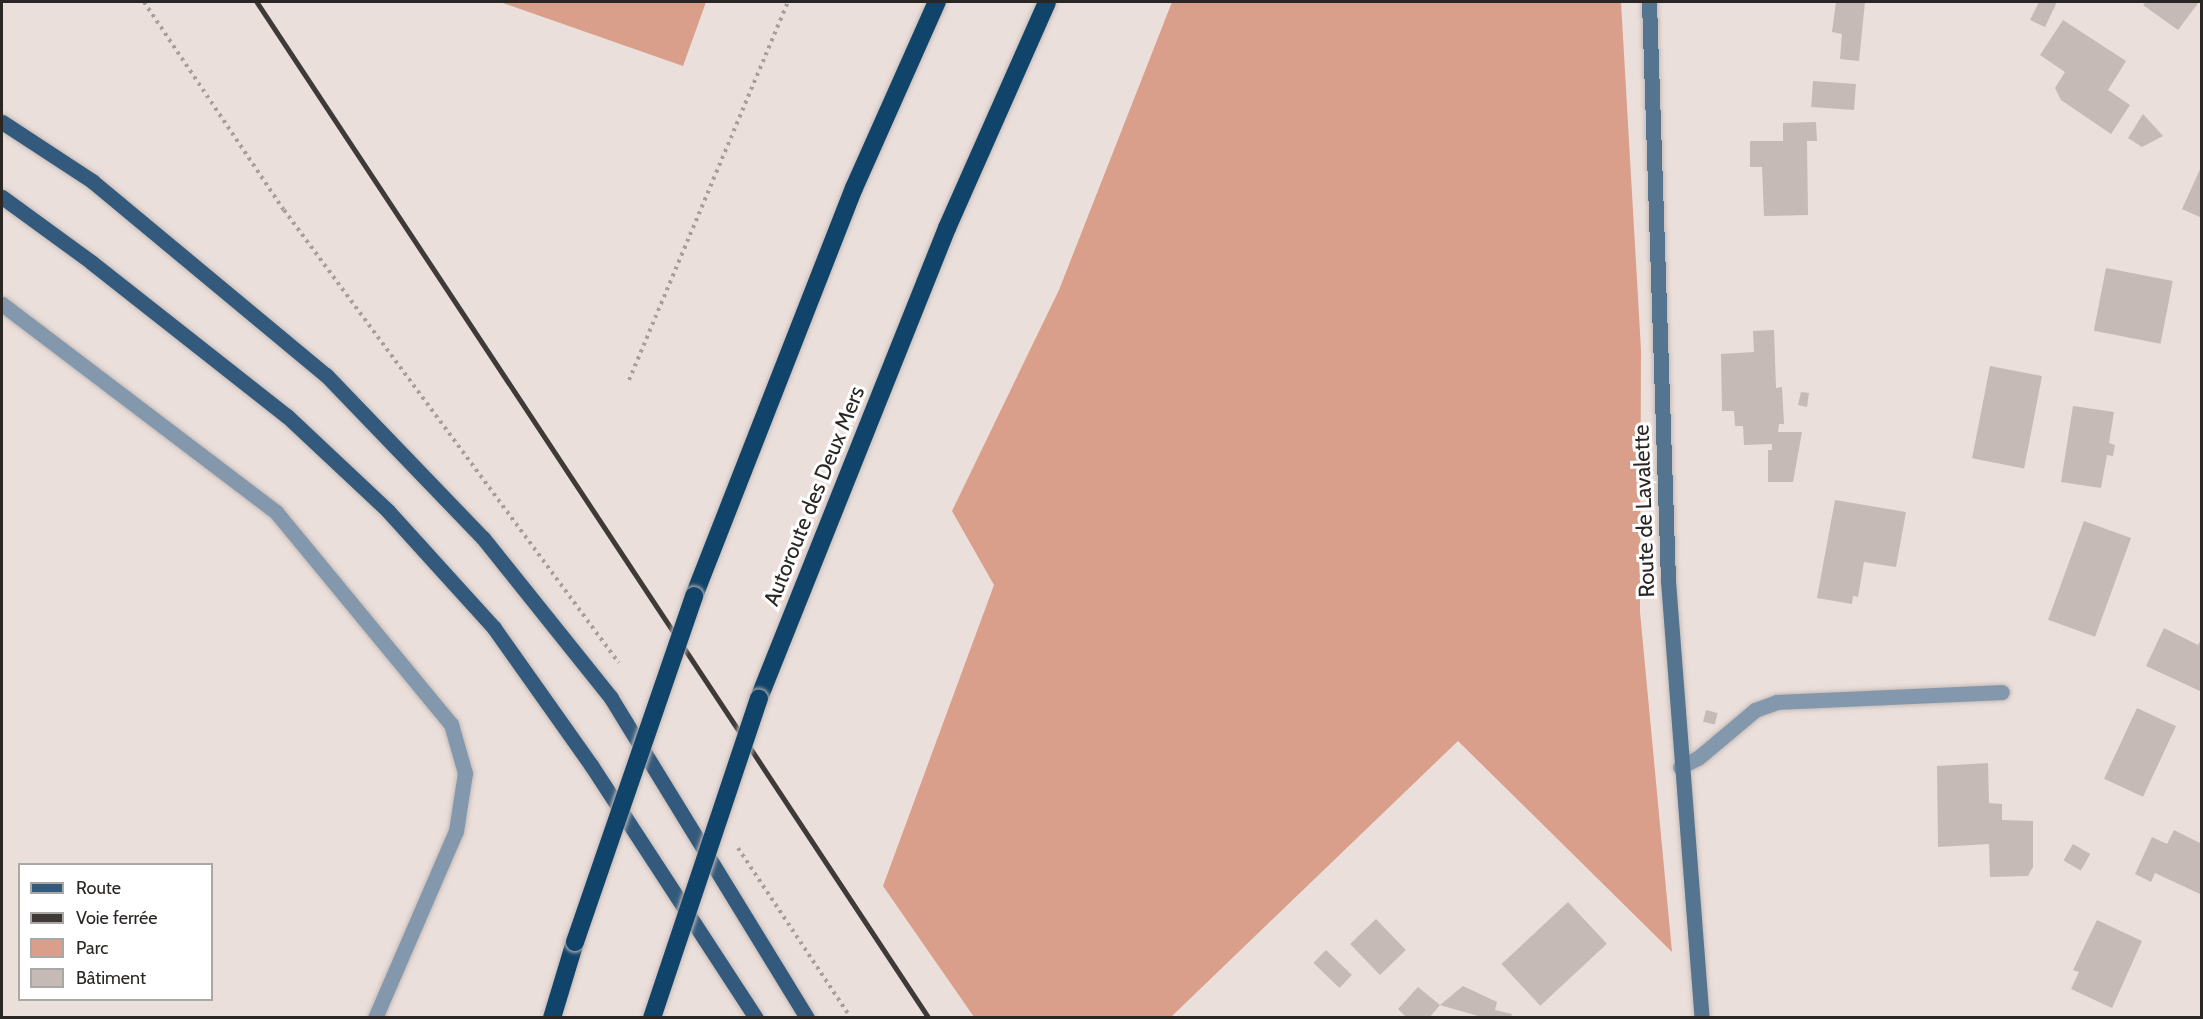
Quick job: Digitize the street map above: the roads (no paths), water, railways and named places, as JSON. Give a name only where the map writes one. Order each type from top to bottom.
[{"type":"highway","points":[[552,1017],[575,942],[694,596],[854,188],[937,2]]},
{"type":"highway","name":"Autoroute des Deux Mers","points":[[652,1017],[759,698],[947,228],[1047,2]]},
{"type":"main road","name":"Route de Lavalette","points":[[1649,2],[1668,581],[1680,767],[1702,1017]]},
{"type":"main road","points":[[2,122],[92,181],[326,375],[483,538],[611,698],[807,1017]]},
{"type":"main road","points":[[2,197],[92,262],[287,416],[388,511],[494,628],[591,765],[756,1017]]},
{"type":"street","points":[[2,304],[276,512],[451,724],[465,773],[456,831],[375,1017]]},
{"type":"street","points":[[1680,767],[1698,758],[1755,710],[1777,702],[2002,692]]},
{"type":"railway","points":[[257,2],[929,1018]]}]
